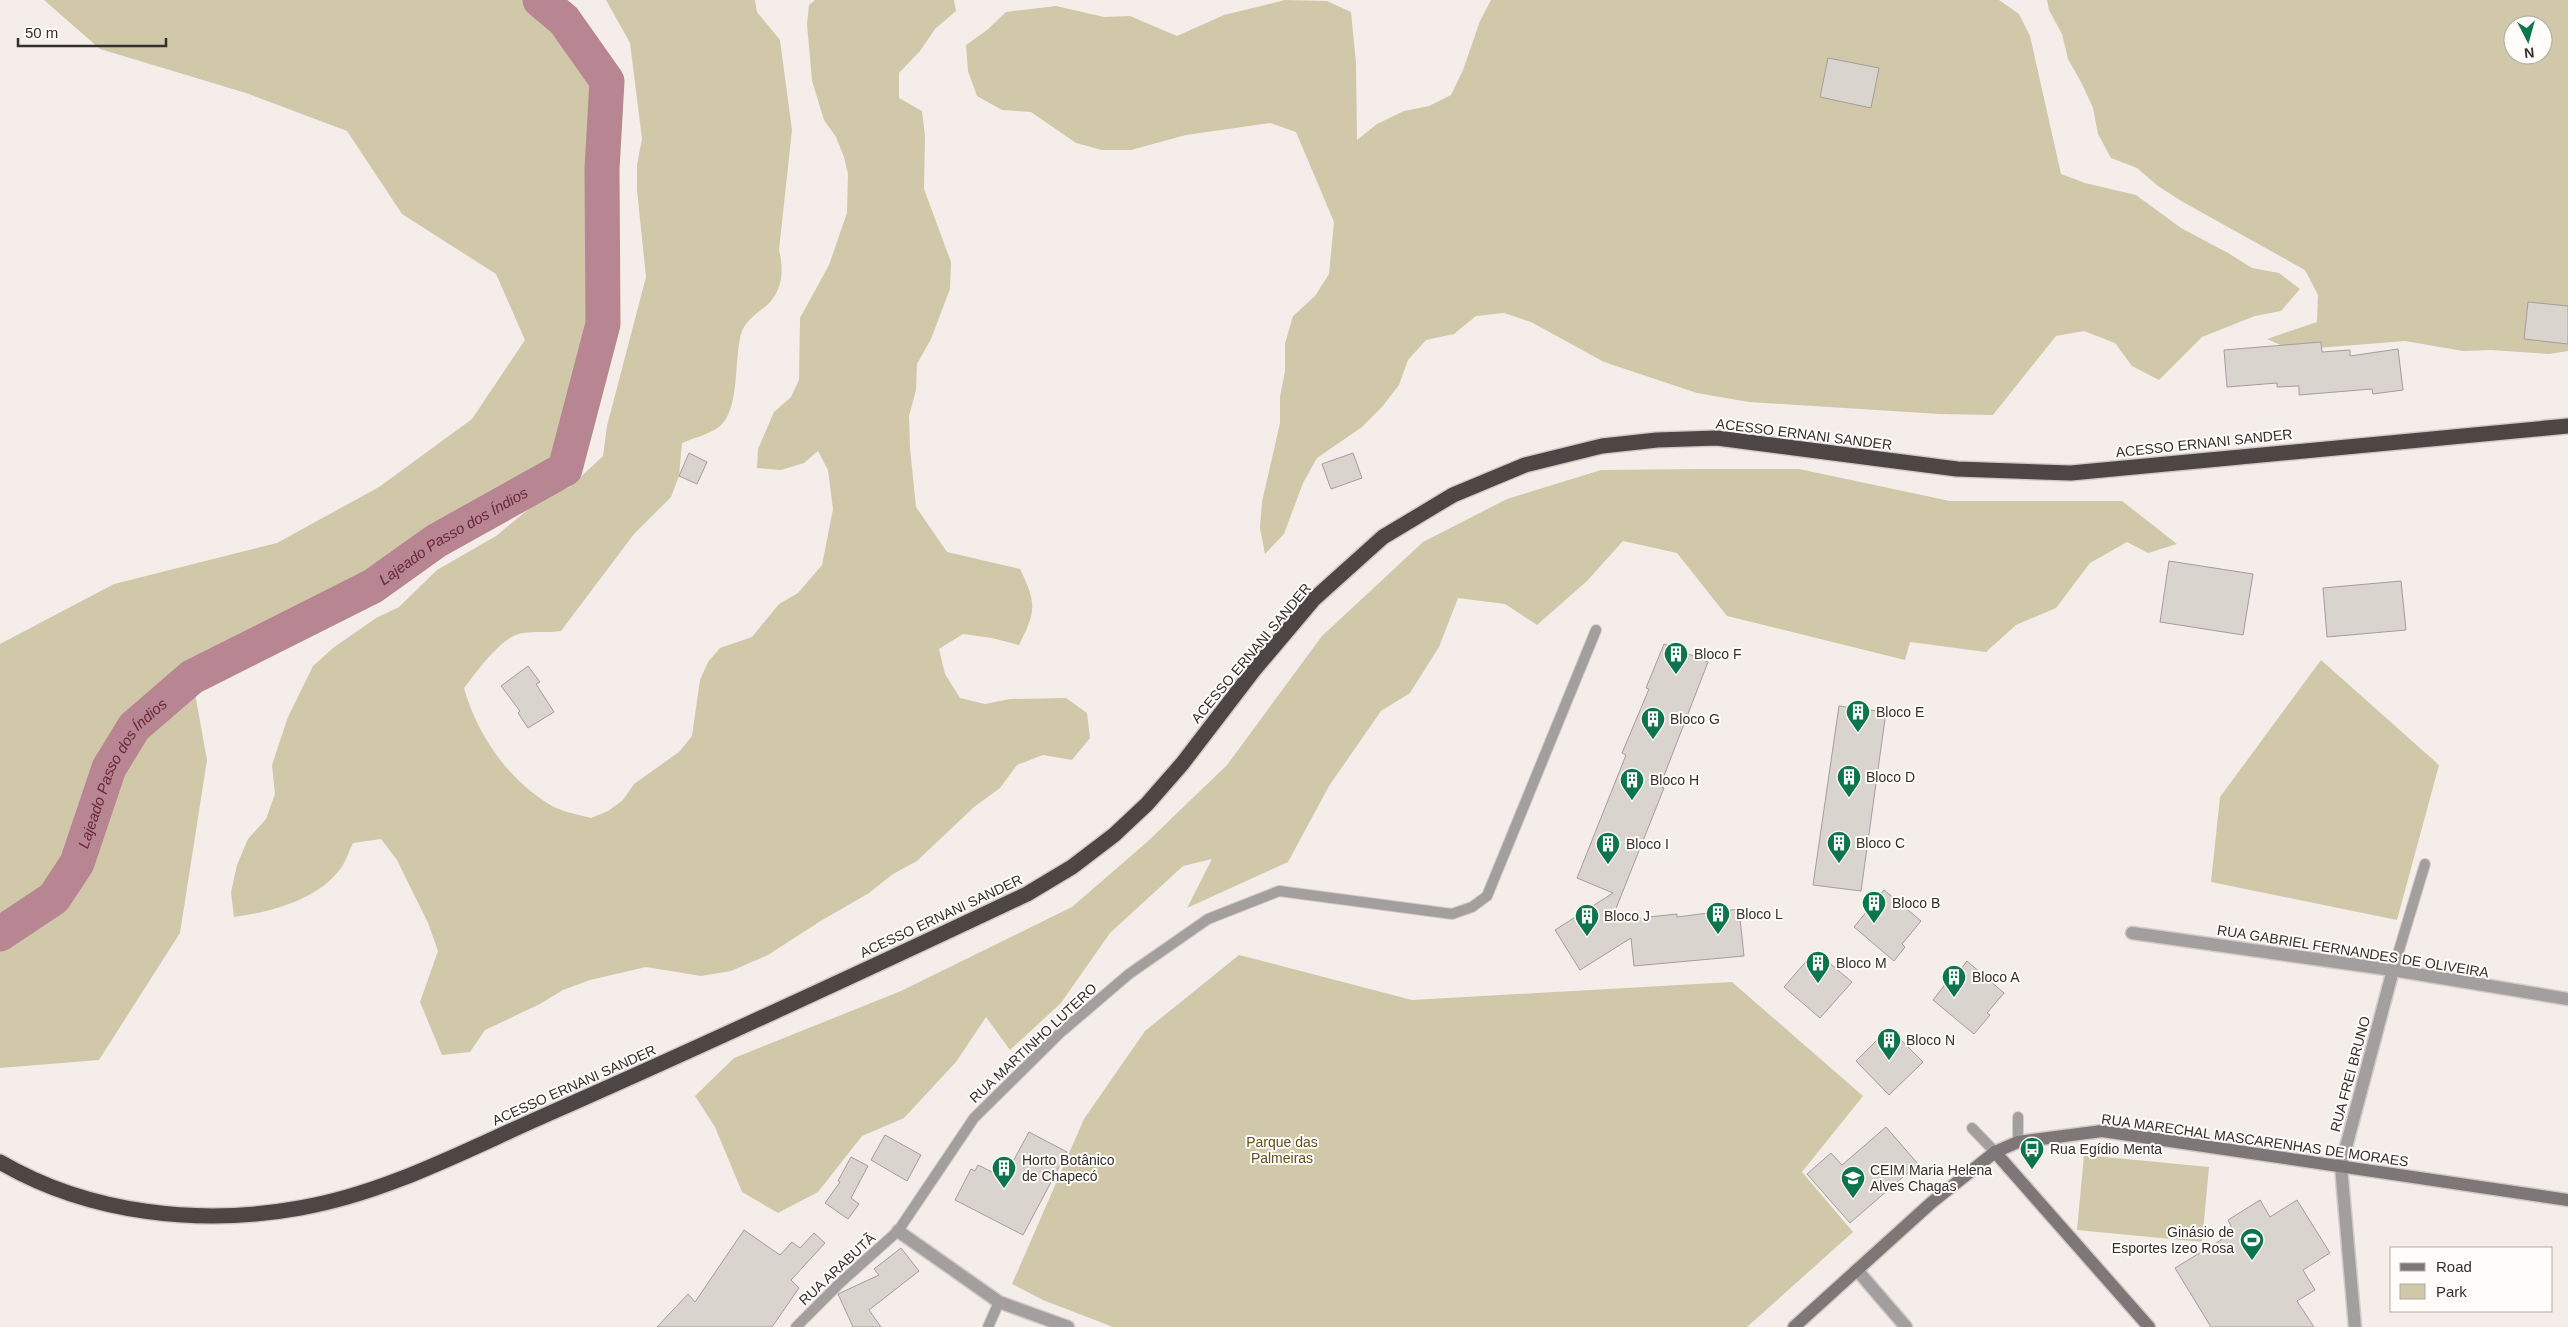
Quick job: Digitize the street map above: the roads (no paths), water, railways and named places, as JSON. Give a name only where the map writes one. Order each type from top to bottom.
[{"type":"highway","name":"ACESSO ERNANI SANDER","points":[[0,1162],[46,1185],[100,1202],[157,1214],[228,1216],[273,1212],[334,1202],[390,1183],[707,1044],[1027,894],[1072,867],[1114,835],[1147,804],[1182,764],[1254,670],[1314,599],[1383,537],[1453,495],[1525,465],[1602,446],[1657,440],[1717,438],[1958,469],[2071,472],[2568,426]]},
{"type":"street","name":"RUA GABRIEL FERNANDES DE OLIVEIRA","points":[[2132,933],[2393,970],[2568,999]]},
{"type":"street","name":"RUA FREI BRUNO","points":[[2355,1327],[2341,1166],[2393,970]]},
{"type":"street","name":"RUA MARECHAL MASCARENHAS DE MORAES","points":[[1794,1327],[1931,1203],[1994,1152],[2018,1142],[2102,1132],[2568,1200]]},
{"type":"street","points":[[1994,1152],[2149,1327]]},
{"type":"street","points":[[898,1232],[999,1302],[1068,1327]]},
{"type":"street","points":[[1857,1270],[1906,1327]]},
{"type":"lane","name":"RUA MARTINHO LUTERO","points":[[898,1232],[974,1118],[1060,1033],[1129,974],[1208,918],[1280,891],[1452,914],[1472,907],[1487,896],[1596,630]]},
{"type":"lane","name":"RUA FREI BRUNO","points":[[2393,970],[2425,864]]},
{"type":"lane","points":[[2018,1117],[2018,1142]]},
{"type":"lane","points":[[1972,1128],[1994,1152]]},
{"type":"lane","name":"RUA ARABUTÃ","points":[[796,1327],[841,1282],[898,1232]]},
{"type":"lane","points":[[988,1327],[999,1302]]},
{"type":"waterway","name":"Lajeado Passo dos Índios","points":[[0,934],[54,898],[77,863],[109,768],[134,727],[192,677],[373,586],[436,541],[565,469],[603,324],[602,169],[607,81],[564,20],[540,0]]},
{"type":"place","name":"Bloco F","points":[[1676,675]]},
{"type":"place","name":"Bloco E","points":[[1858,733]]},
{"type":"place","name":"Bloco G","points":[[1653,740]]},
{"type":"place","name":"Bloco D","points":[[1849,798]]},
{"type":"place","name":"Bloco H","points":[[1632,801]]},
{"type":"place","name":"Bloco C","points":[[1839,864]]},
{"type":"place","name":"Bloco I","points":[[1608,865]]},
{"type":"place","name":"Bloco B","points":[[1874,924]]},
{"type":"place","name":"Bloco L","points":[[1718,935]]},
{"type":"place","name":"Bloco J","points":[[1587,937]]},
{"type":"place","name":"Bloco M","points":[[1818,984]]},
{"type":"place","name":"Bloco A","points":[[1954,998]]},
{"type":"place","name":"Bloco N","points":[[1889,1061]]},
{"type":"place","name":"Rua Egídio Menta","points":[[2032,1170]]},
{"type":"place","name":"Horto Botânico de Chapecó","points":[[1004,1189]]},
{"type":"place","name":"CEIM Maria Helena Alves Chagas","points":[[1853,1199]]},
{"type":"place","name":"Ginásio de Esportes Izeo Rosa","points":[[2252,1261]]},
{"type":"park label","name":"Parque das Palmeiras","points":[[1282,1150]]}]
